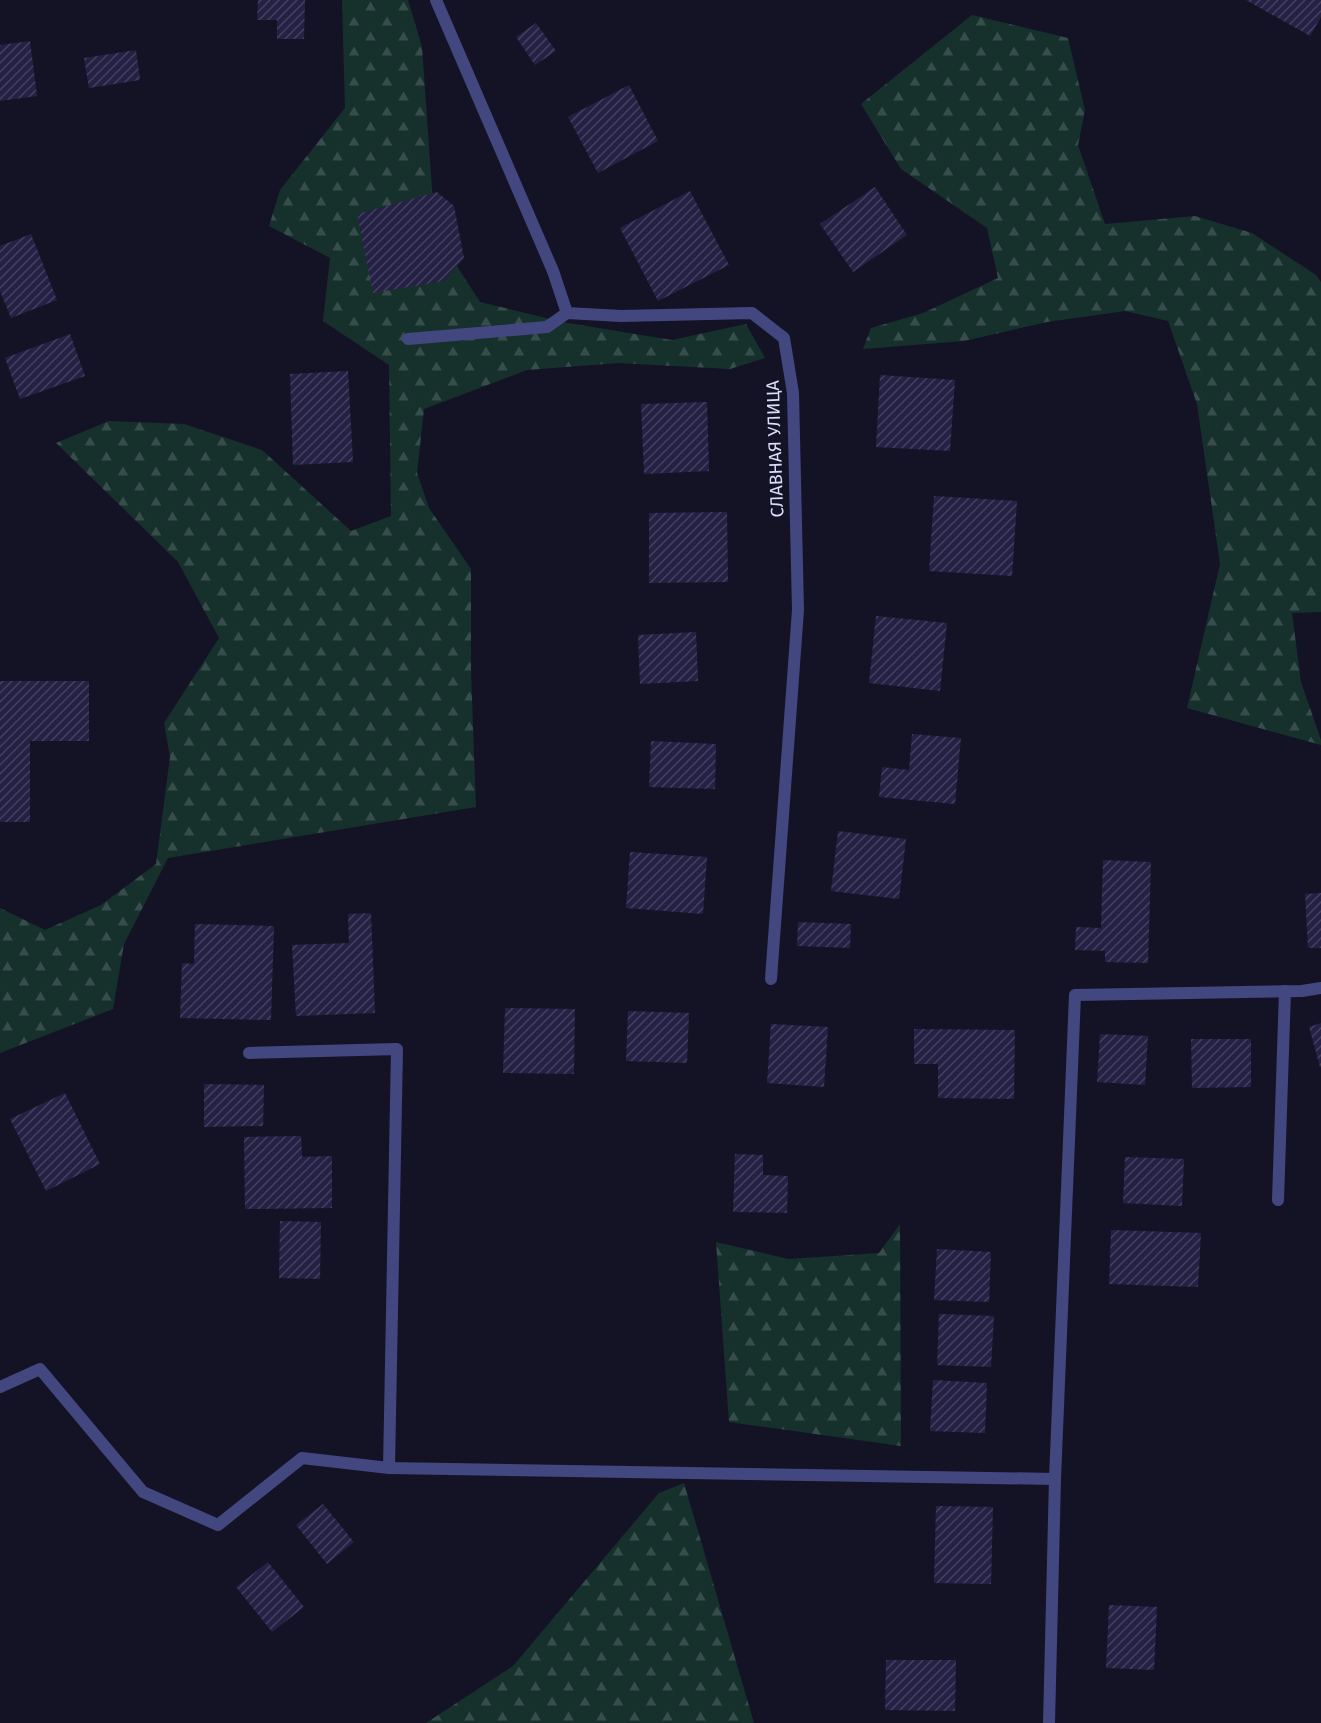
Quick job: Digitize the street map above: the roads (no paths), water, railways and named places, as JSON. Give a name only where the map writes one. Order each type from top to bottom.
[{"type":"street","points":[[408,339],[547,327],[567,314],[553,271],[436,0]]},
{"type":"street","name":"СЛАВНАЯ УЛИЦА","points":[[567,314],[621,316],[752,313],[784,338],[793,393],[798,610],[771,979]]},
{"type":"street","points":[[1049,1723],[1055,1479],[1075,995],[1285,991],[1321,988]]},
{"type":"street","points":[[1278,1200],[1285,991]]},
{"type":"street","points":[[249,1053],[397,1049],[389,1468]]},
{"type":"street","points":[[0,1387],[40,1369],[143,1492],[218,1526],[302,1458],[389,1468],[1055,1479]]}]
